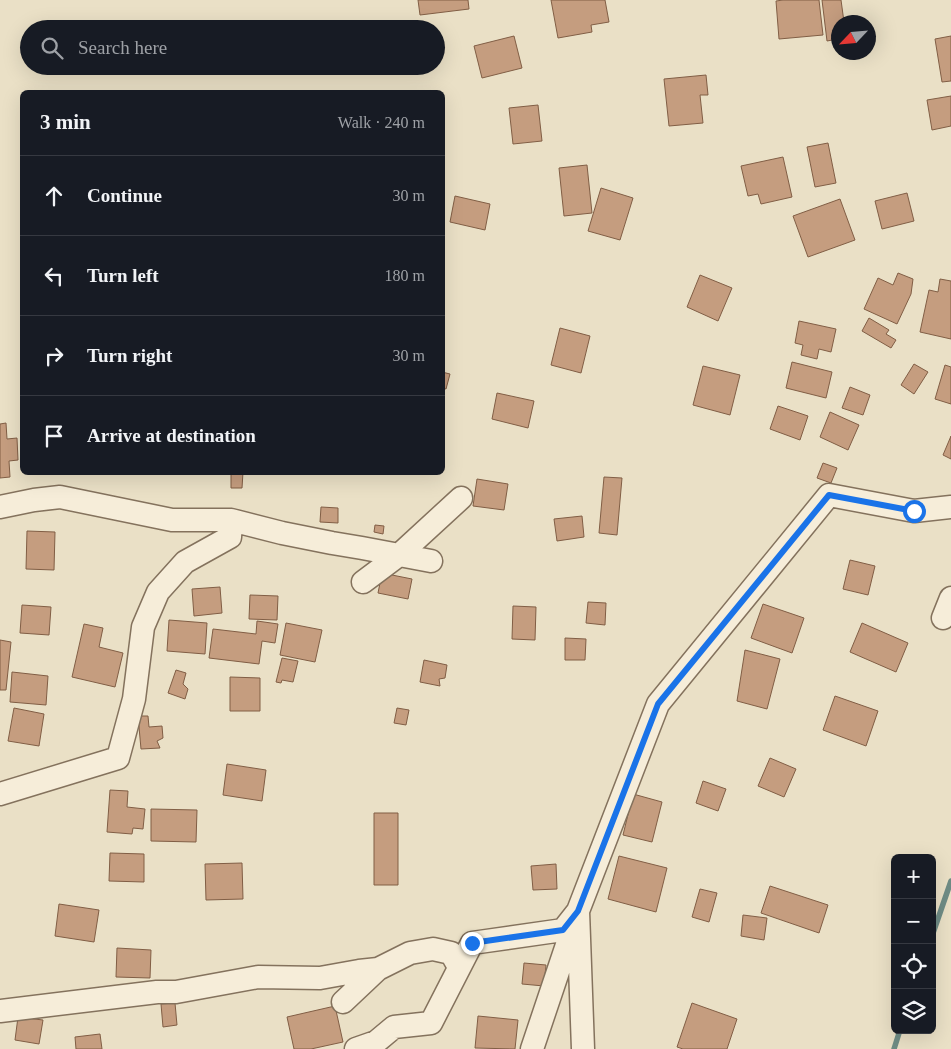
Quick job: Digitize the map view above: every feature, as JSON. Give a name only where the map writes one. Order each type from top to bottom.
[{"type":"street","points":[[532,1049],[578,911],[658,704],[829,495],[914,511],[951,507]]},
{"type":"street","points":[[0,507],[60,497],[172,520],[231,520],[282,533],[431,561]]},
{"type":"street","points":[[364,582],[399,554],[461,498]]},
{"type":"street","points":[[0,794],[118,758],[134,699],[143,627],[158,592],[185,562],[230,537],[231,520]]},
{"type":"street","points":[[356,1049],[376,1042],[394,1027],[431,1023],[472,943],[563,930],[578,911]]},
{"type":"street","points":[[578,911],[583,1049]]},
{"type":"street","points":[[342,1002],[378,969],[410,952],[433,950],[451,953],[459,967]]},
{"type":"street","points":[[0,1011],[157,992],[176,992],[258,977],[320,978],[378,969]]},
{"type":"building","points":[[418,0],[468,0],[469,9],[420,15]]},
{"type":"building","points":[[551,0],[605,0],[609,22],[591,25],[592,32],[558,38]]},
{"type":"building","points":[[819,0],[823,35],[779,39],[776,1]]},
{"type":"building","points":[[822,0],[841,0],[843,15],[831,15],[831,40],[827,41]]},
{"type":"building","points":[[514,36],[522,68],[482,78],[474,46]]},
{"type":"building","points":[[951,36],[951,81],[942,82],[935,39]]},
{"type":"building","points":[[706,75],[708,95],[700,95],[703,123],[669,126],[664,79]]},
{"type":"building","points":[[951,96],[951,126],[932,130],[927,100]]},
{"type":"building","points":[[538,105],[542,141],[513,144],[509,108]]},
{"type":"building","points":[[828,143],[836,183],[815,187],[807,147]]},
{"type":"building","points":[[783,157],[792,197],[761,204],[758,194],[748,196],[741,166]]},
{"type":"building","points":[[587,165],[592,213],[564,216],[559,168]]},
{"type":"building","points":[[601,188],[633,198],[620,240],[588,231]]},
{"type":"building","points":[[907,193],[914,221],[882,229],[875,201]]},
{"type":"building","points":[[455,196],[490,204],[485,230],[450,222]]},
{"type":"building","points":[[840,199],[855,240],[808,257],[793,216]]},
{"type":"building","points":[[898,273],[913,279],[911,294],[897,324],[864,309],[878,278],[893,285]]},
{"type":"building","points":[[700,275],[732,288],[718,321],[687,307]]},
{"type":"building","points":[[940,279],[951,281],[951,339],[920,332],[929,290],[938,292]]},
{"type":"building","points":[[869,318],[889,330],[886,334],[896,340],[891,348],[862,331]]},
{"type":"building","points":[[799,321],[836,329],[831,352],[819,349],[817,359],[801,355],[803,345],[795,343]]},
{"type":"building","points":[[560,328],[590,336],[581,373],[551,365]]},
{"type":"building","points":[[792,362],[832,372],[826,398],[786,388]]},
{"type":"building","points":[[914,364],[928,372],[914,394],[901,385]]},
{"type":"building","points":[[945,365],[951,367],[951,404],[935,399]]},
{"type":"building","points":[[703,366],[740,375],[730,415],[693,405]]},
{"type":"building","points":[[445,373],[450,374],[445,389]]},
{"type":"building","points":[[850,387],[870,395],[863,415],[842,408]]},
{"type":"building","points":[[497,393],[534,401],[528,428],[492,419]]},
{"type":"building","points":[[778,406],[808,416],[800,440],[770,429]]},
{"type":"building","points":[[830,412],[859,425],[848,450],[820,437]]},
{"type":"building","points":[[6,423],[7,439],[17,438],[18,460],[9,461],[10,477],[0,478],[0,424]]},
{"type":"building","points":[[951,436],[951,459],[943,455]]},
{"type":"building","points":[[823,463],[837,468],[831,483],[817,478]]},
{"type":"building","points":[[231,475],[243,475],[242,488],[231,488]]},
{"type":"building","points":[[604,477],[622,478],[617,535],[599,533]]},
{"type":"building","points":[[477,479],[508,484],[504,510],[473,506]]},
{"type":"building","points":[[321,507],[338,508],[338,523],[320,522]]},
{"type":"building","points":[[582,516],[584,537],[557,541],[554,519]]},
{"type":"building","points":[[375,525],[384,526],[383,534],[374,532]]},
{"type":"building","points":[[27,531],[55,532],[54,570],[26,569]]},
{"type":"building","points":[[850,560],[875,566],[868,595],[843,589]]},
{"type":"building","points":[[382,573],[412,579],[408,599],[378,593]]},
{"type":"building","points":[[220,587],[222,613],[194,616],[192,589]]},
{"type":"building","points":[[250,595],[278,596],[277,620],[249,619]]},
{"type":"building","points":[[588,602],[606,603],[605,625],[586,623]]},
{"type":"building","points":[[763,604],[804,618],[792,653],[751,638]]},
{"type":"building","points":[[22,605],[51,607],[49,635],[20,633]]},
{"type":"building","points":[[513,606],[536,607],[535,640],[512,639]]},
{"type":"building","points":[[169,620],[207,623],[205,654],[167,651]]},
{"type":"building","points":[[257,621],[278,624],[275,643],[262,641],[259,664],[209,658],[213,629],[256,634]]},
{"type":"building","points":[[286,623],[322,630],[315,662],[280,655]]},
{"type":"building","points":[[862,623],[908,643],[896,672],[850,652]]},
{"type":"building","points":[[84,624],[103,628],[99,647],[123,653],[115,687],[72,677]]},
{"type":"building","points":[[565,638],[586,639],[585,660],[565,660]]},
{"type":"building","points":[[0,640],[11,642],[6,690],[0,690]]},
{"type":"building","points":[[745,650],[780,659],[767,709],[737,701]]},
{"type":"building","points":[[282,658],[298,661],[293,682],[282,680],[281,683],[276,682]]},
{"type":"building","points":[[424,660],[447,665],[445,678],[439,679],[440,686],[420,682]]},
{"type":"building","points":[[176,670],[186,673],[183,684],[188,689],[185,699],[168,693]]},
{"type":"building","points":[[12,672],[48,676],[46,705],[10,702]]},
{"type":"building","points":[[230,677],[260,678],[260,711],[230,711]]},
{"type":"building","points":[[835,696],[878,711],[866,746],[823,730]]},
{"type":"building","points":[[14,708],[44,714],[39,746],[8,741]]},
{"type":"building","points":[[397,708],[409,710],[406,725],[394,723]]},
{"type":"building","points":[[138,716],[148,716],[149,727],[162,726],[163,738],[157,741],[160,748],[141,749]]},
{"type":"building","points":[[770,758],[796,769],[784,797],[758,786]]},
{"type":"building","points":[[227,764],[266,770],[262,801],[223,795]]},
{"type":"building","points":[[703,781],[726,789],[718,811],[696,803]]},
{"type":"building","points":[[110,790],[128,791],[127,807],[145,809],[143,829],[133,828],[132,834],[107,832]]},
{"type":"building","points":[[633,794],[662,802],[652,842],[623,835]]},
{"type":"building","points":[[151,809],[197,810],[196,842],[151,841]]},
{"type":"building","points":[[374,813],[398,813],[398,885],[374,885]]},
{"type":"building","points":[[110,853],[144,854],[144,882],[109,881]]},
{"type":"building","points":[[619,856],[667,868],[656,912],[608,899]]},
{"type":"building","points":[[242,863],[243,899],[206,900],[205,864]]},
{"type":"building","points":[[556,864],[557,889],[533,890],[531,866]]},
{"type":"building","points":[[770,886],[828,905],[819,933],[761,913]]},
{"type":"building","points":[[700,889],[717,893],[709,922],[692,917]]},
{"type":"building","points":[[59,904],[99,910],[94,942],[55,936]]},
{"type":"building","points":[[743,915],[767,918],[764,940],[741,936]]},
{"type":"building","points":[[117,948],[151,950],[150,978],[116,977]]},
{"type":"building","points":[[524,963],[546,965],[544,986],[522,984]]},
{"type":"building","points":[[175,1003],[177,1025],[163,1027],[161,1004]]},
{"type":"building","points":[[692,1003],[737,1019],[727,1049],[683,1049],[677,1047]]},
{"type":"building","points":[[335,1006],[343,1042],[311,1049],[294,1049],[287,1017]]},
{"type":"building","points":[[478,1016],[518,1020],[515,1049],[475,1048]]},
{"type":"building","points":[[18,1017],[43,1020],[39,1044],[15,1040]]},
{"type":"building","points":[[100,1034],[102,1049],[76,1049],[75,1037]]},
{"type":"waterway","points":[[936,924],[951,881]]},
{"type":"waterway","points":[[894,1049],[899,1034]]},
{"type":"route","points":[[472,943],[563,930],[578,911],[658,704],[829,495],[914,511]]}]
